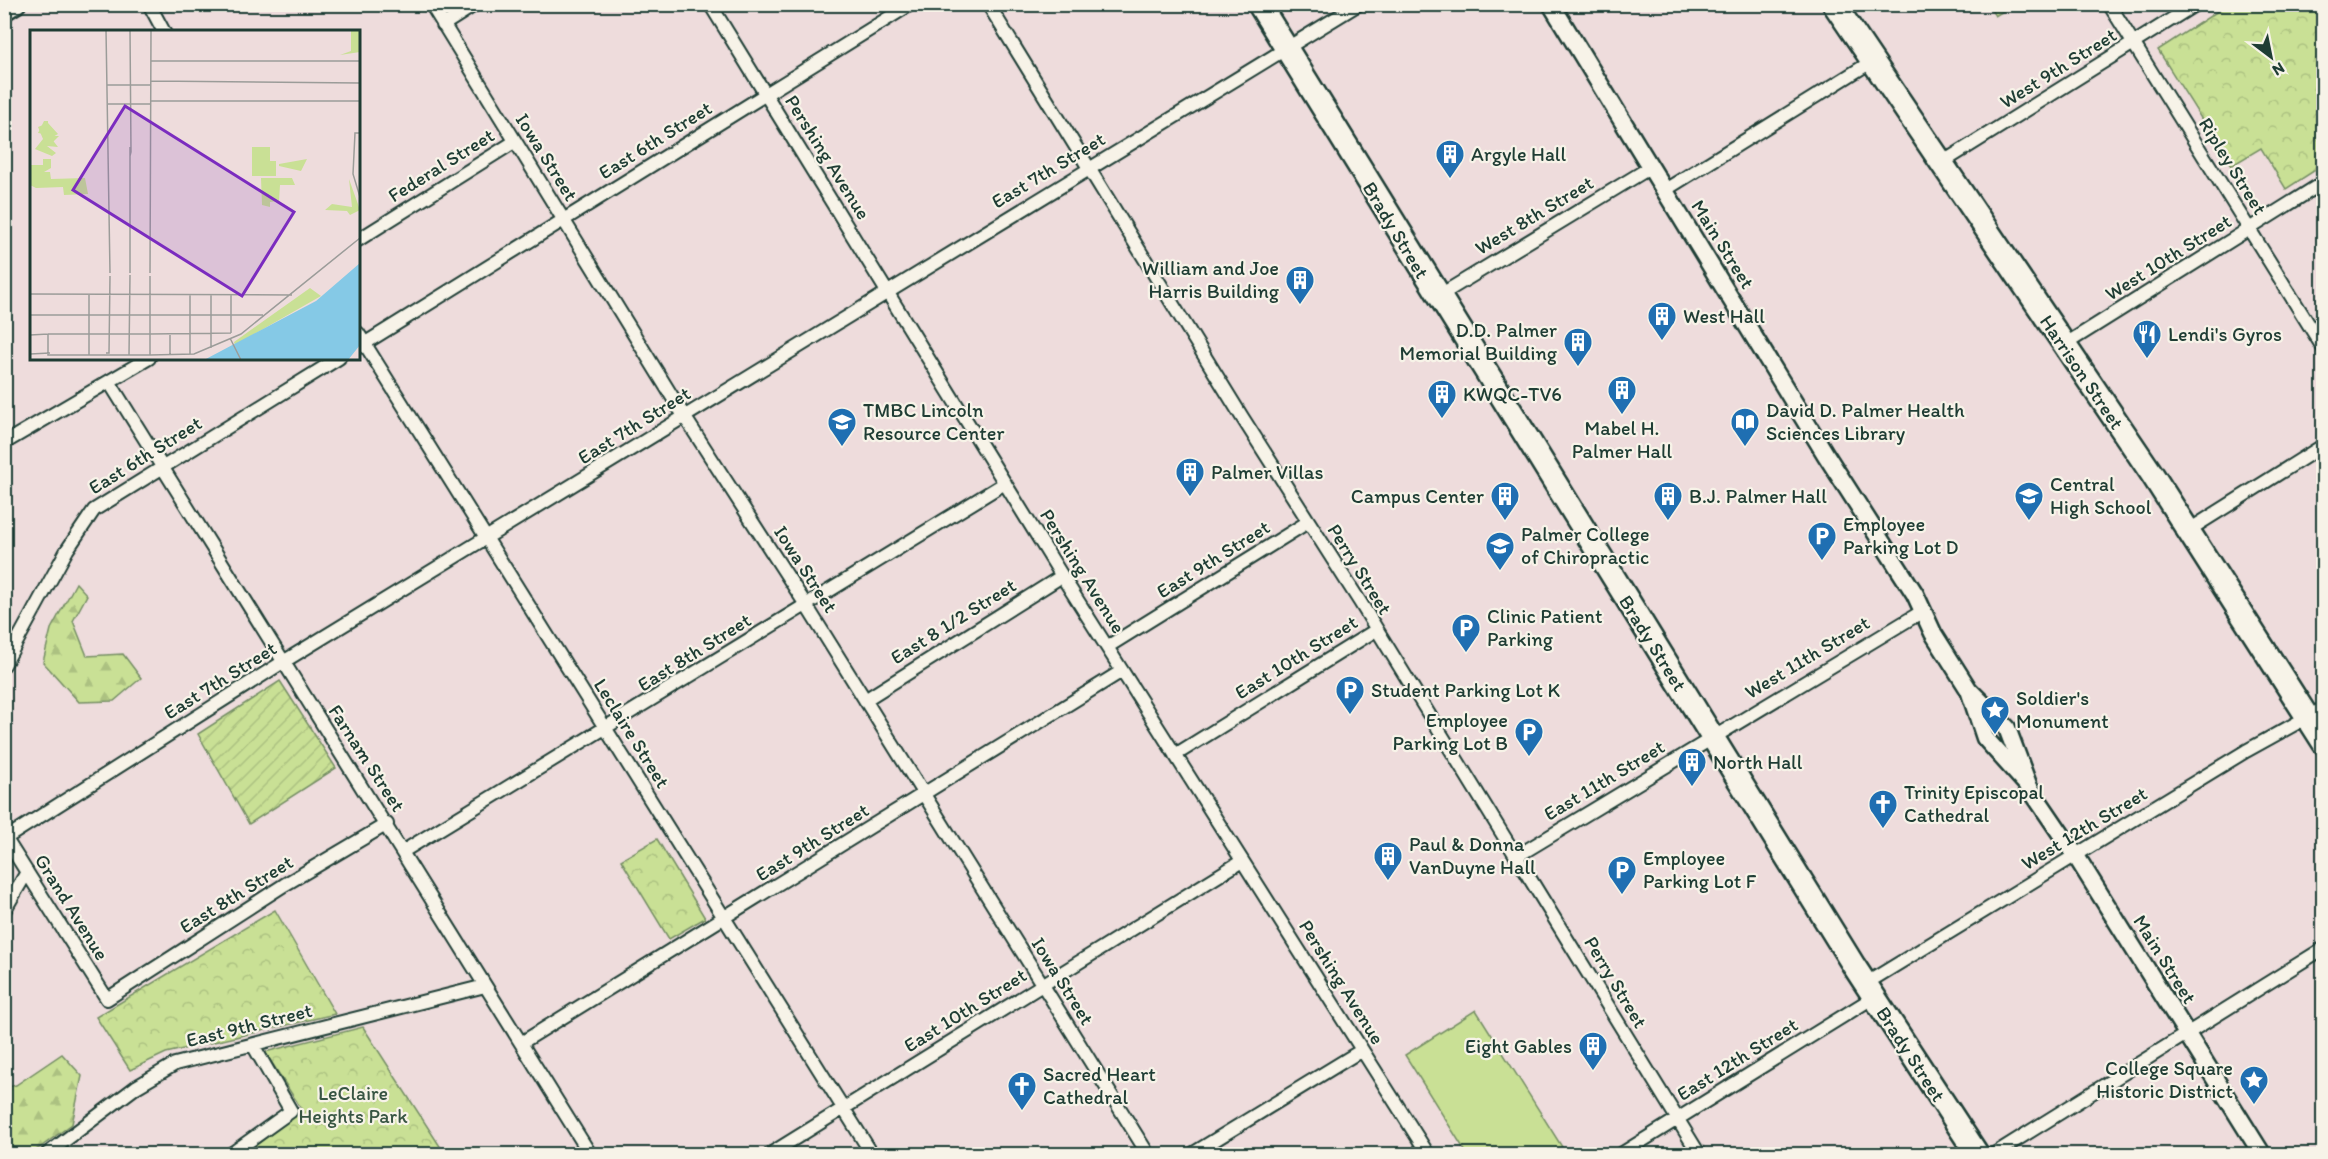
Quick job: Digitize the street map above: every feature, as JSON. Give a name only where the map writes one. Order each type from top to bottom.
[{"type":"highway","name":"Brady Street","points":[[1259,4],[1437,297],[1869,991],[1977,1155]]},
{"type":"highway","name":"Harrison Street","points":[[1834,4],[2188,530],[2316,713],[2324,743]]},
{"type":"street","points":[[4,12],[17,4]]},
{"type":"street","points":[[149,4],[163,30]]},
{"type":"street","name":"Iowa Street","points":[[430,4],[684,417],[806,605],[1148,1155]]},
{"type":"street","points":[[443,25],[476,4]]},
{"type":"street","name":"Pershing Avenue","points":[[710,4],[1062,576],[1428,1155]]},
{"type":"street","name":"East 6th Street","points":[[360,341],[563,220],[911,4]]},
{"type":"street","name":"Perry Street","points":[[988,4],[1699,1155]]},
{"type":"street","name":"East 7th Street","points":[[5,837],[485,538],[1359,4]]},
{"type":"street","name":"Main Street","points":[[1551,4],[1826,455],[1915,594],[1933,633],[1970,690],[2007,728],[2029,787]]},
{"type":"street","name":"Ripley Street","points":[[2109,4],[2324,349]]},
{"type":"street","name":"West 9th Street","points":[[1940,164],[2196,4]]},
{"type":"street","points":[[1665,190],[1871,62]]},
{"type":"street","name":"Federal Street","points":[[360,239],[514,142]]},
{"type":"street","name":"West 8th Street","points":[[1437,297],[1651,167]]},
{"type":"street","name":"West 10th Street","points":[[2064,345],[2324,182]]},
{"type":"street","name":"Leclaire Street","points":[[360,341],[872,1155]]},
{"type":"street","points":[[4,443],[146,360]]},
{"type":"street","name":"East 6th Street","points":[[4,665],[72,541],[93,510],[336,360]]},
{"type":"street","name":"Farnam Street","points":[[110,382],[160,467],[387,824],[402,852],[590,1155]]},
{"type":"street","points":[[2188,530],[2324,445]]},
{"type":"street","name":"East 8th Street","points":[[402,852],[1005,483]]},
{"type":"street","name":"East 9th Street","points":[[1107,647],[1308,522]]},
{"type":"street","name":"East 8 1/2 Street","points":[[865,700],[1062,576]]},
{"type":"street","name":"West 11th Street","points":[[1712,737],[1923,611]]},
{"type":"street","name":"East 10th Street","points":[[1175,755],[1376,630]]},
{"type":"street","name":"East 9th Street","points":[[521,1043],[725,919],[1122,671]]},
{"type":"street","name":"Main Street","points":[[1970,690],[1985,738],[2029,787],[2076,856],[2262,1155]]},
{"type":"street","name":"West 12th Street","points":[[1869,991],[2076,856],[2246,751],[2316,713]]},
{"type":"street","name":"East 11th Street","points":[[1516,856],[1712,737]]},
{"type":"street","name":"East 8th Street","points":[[107,999],[284,885],[387,824]]},
{"type":"street","name":"Grand Avenue","points":[[5,837],[107,999]]},
{"type":"street","name":"East 10th Street","points":[[770,1155],[1242,861]]},
{"type":"street","points":[[4,911],[27,872]]},
{"type":"street","points":[[1994,1155],[2324,948]]},
{"type":"street","name":"East 9th Street","points":[[47,1155],[136,1087],[175,1064],[485,986]]},
{"type":"street","name":"East 12th Street","points":[[1621,1155],[1869,991]]},
{"type":"street","points":[[231,1155],[291,1111],[253,1044]]},
{"type":"street","points":[[1192,1155],[1362,1050]]},
{"type":"green space","points":[[1988,5],[2014,5],[1995,16]]},
{"type":"green space","points":[[2227,5],[2323,5],[2323,165],[2286,189],[2261,148],[2231,166],[2158,50]]},
{"type":"green space","points":[[76,583],[87,595],[73,621],[87,656],[123,654],[141,678],[114,701],[79,702],[43,662],[51,629]]},
{"type":"green space","points":[[280,681],[336,768],[249,824],[198,734]]},
{"type":"green space","points":[[657,839],[705,918],[669,939],[621,860]]},
{"type":"green space","points":[[275,910],[335,1014],[166,1053],[130,1070],[96,1017]]},
{"type":"green space","points":[[1476,1010],[1562,1147],[1550,1154],[1467,1154],[1405,1055]]},
{"type":"green space","name":"LeClaire Heights Park","points":[[363,1027],[445,1154],[244,1154],[302,1110],[265,1052]]},
{"type":"green space","points":[[62,1054],[82,1076],[72,1124],[31,1154],[5,1154],[5,1088],[16,1085]]},
{"type":"place","name":"Argyle Hall","points":[[1450,180]]},
{"type":"place","name":"William and Joe Harris Building","points":[[1300,306]]},
{"type":"place","name":"West Hall","points":[[1662,342]]},
{"type":"place","name":"Lendi's Gyros","points":[[2147,360]]},
{"type":"place","name":"D.D. Palmer Memorial Building","points":[[1578,368]]},
{"type":"place","name":"Mabel H. Palmer Hall","points":[[1622,416]]},
{"type":"place","name":"KWQC-TV6","points":[[1442,420]]},
{"type":"place","name":"TMBC Lincoln Resource Center","points":[[842,448]]},
{"type":"place","name":"David D. Palmer Health Sciences Library","points":[[1745,448]]},
{"type":"place","name":"Palmer Villas","points":[[1190,498]]},
{"type":"place","name":"Campus Center","points":[[1505,522]]},
{"type":"place","name":"B.J. Palmer Hall","points":[[1668,522]]},
{"type":"place","name":"Central High School","points":[[2029,522]]},
{"type":"place","name":"Employee Parking Lot D","points":[[1822,562]]},
{"type":"place","name":"Palmer College of Chiropractic","points":[[1500,572]]},
{"type":"place","name":"Clinic Patient Parking","points":[[1466,654]]},
{"type":"place","name":"Student Parking Lot K","points":[[1350,716]]},
{"type":"place","name":"Soldier's Monument","points":[[1995,736]]},
{"type":"place","name":"Employee Parking Lot B","points":[[1529,758]]},
{"type":"place","name":"North Hall","points":[[1692,788]]},
{"type":"place","name":"Trinity Episcopal Cathedral","points":[[1883,830]]},
{"type":"place","name":"Paul & Donna VanDuyne Hall","points":[[1388,882]]},
{"type":"place","name":"Employee Parking Lot F","points":[[1622,896]]},
{"type":"place","name":"Eight Gables","points":[[1593,1072]]},
{"type":"place","name":"College Square Historic District","points":[[2254,1106]]},
{"type":"place","name":"Sacred Heart Cathedral","points":[[1022,1112]]}]
